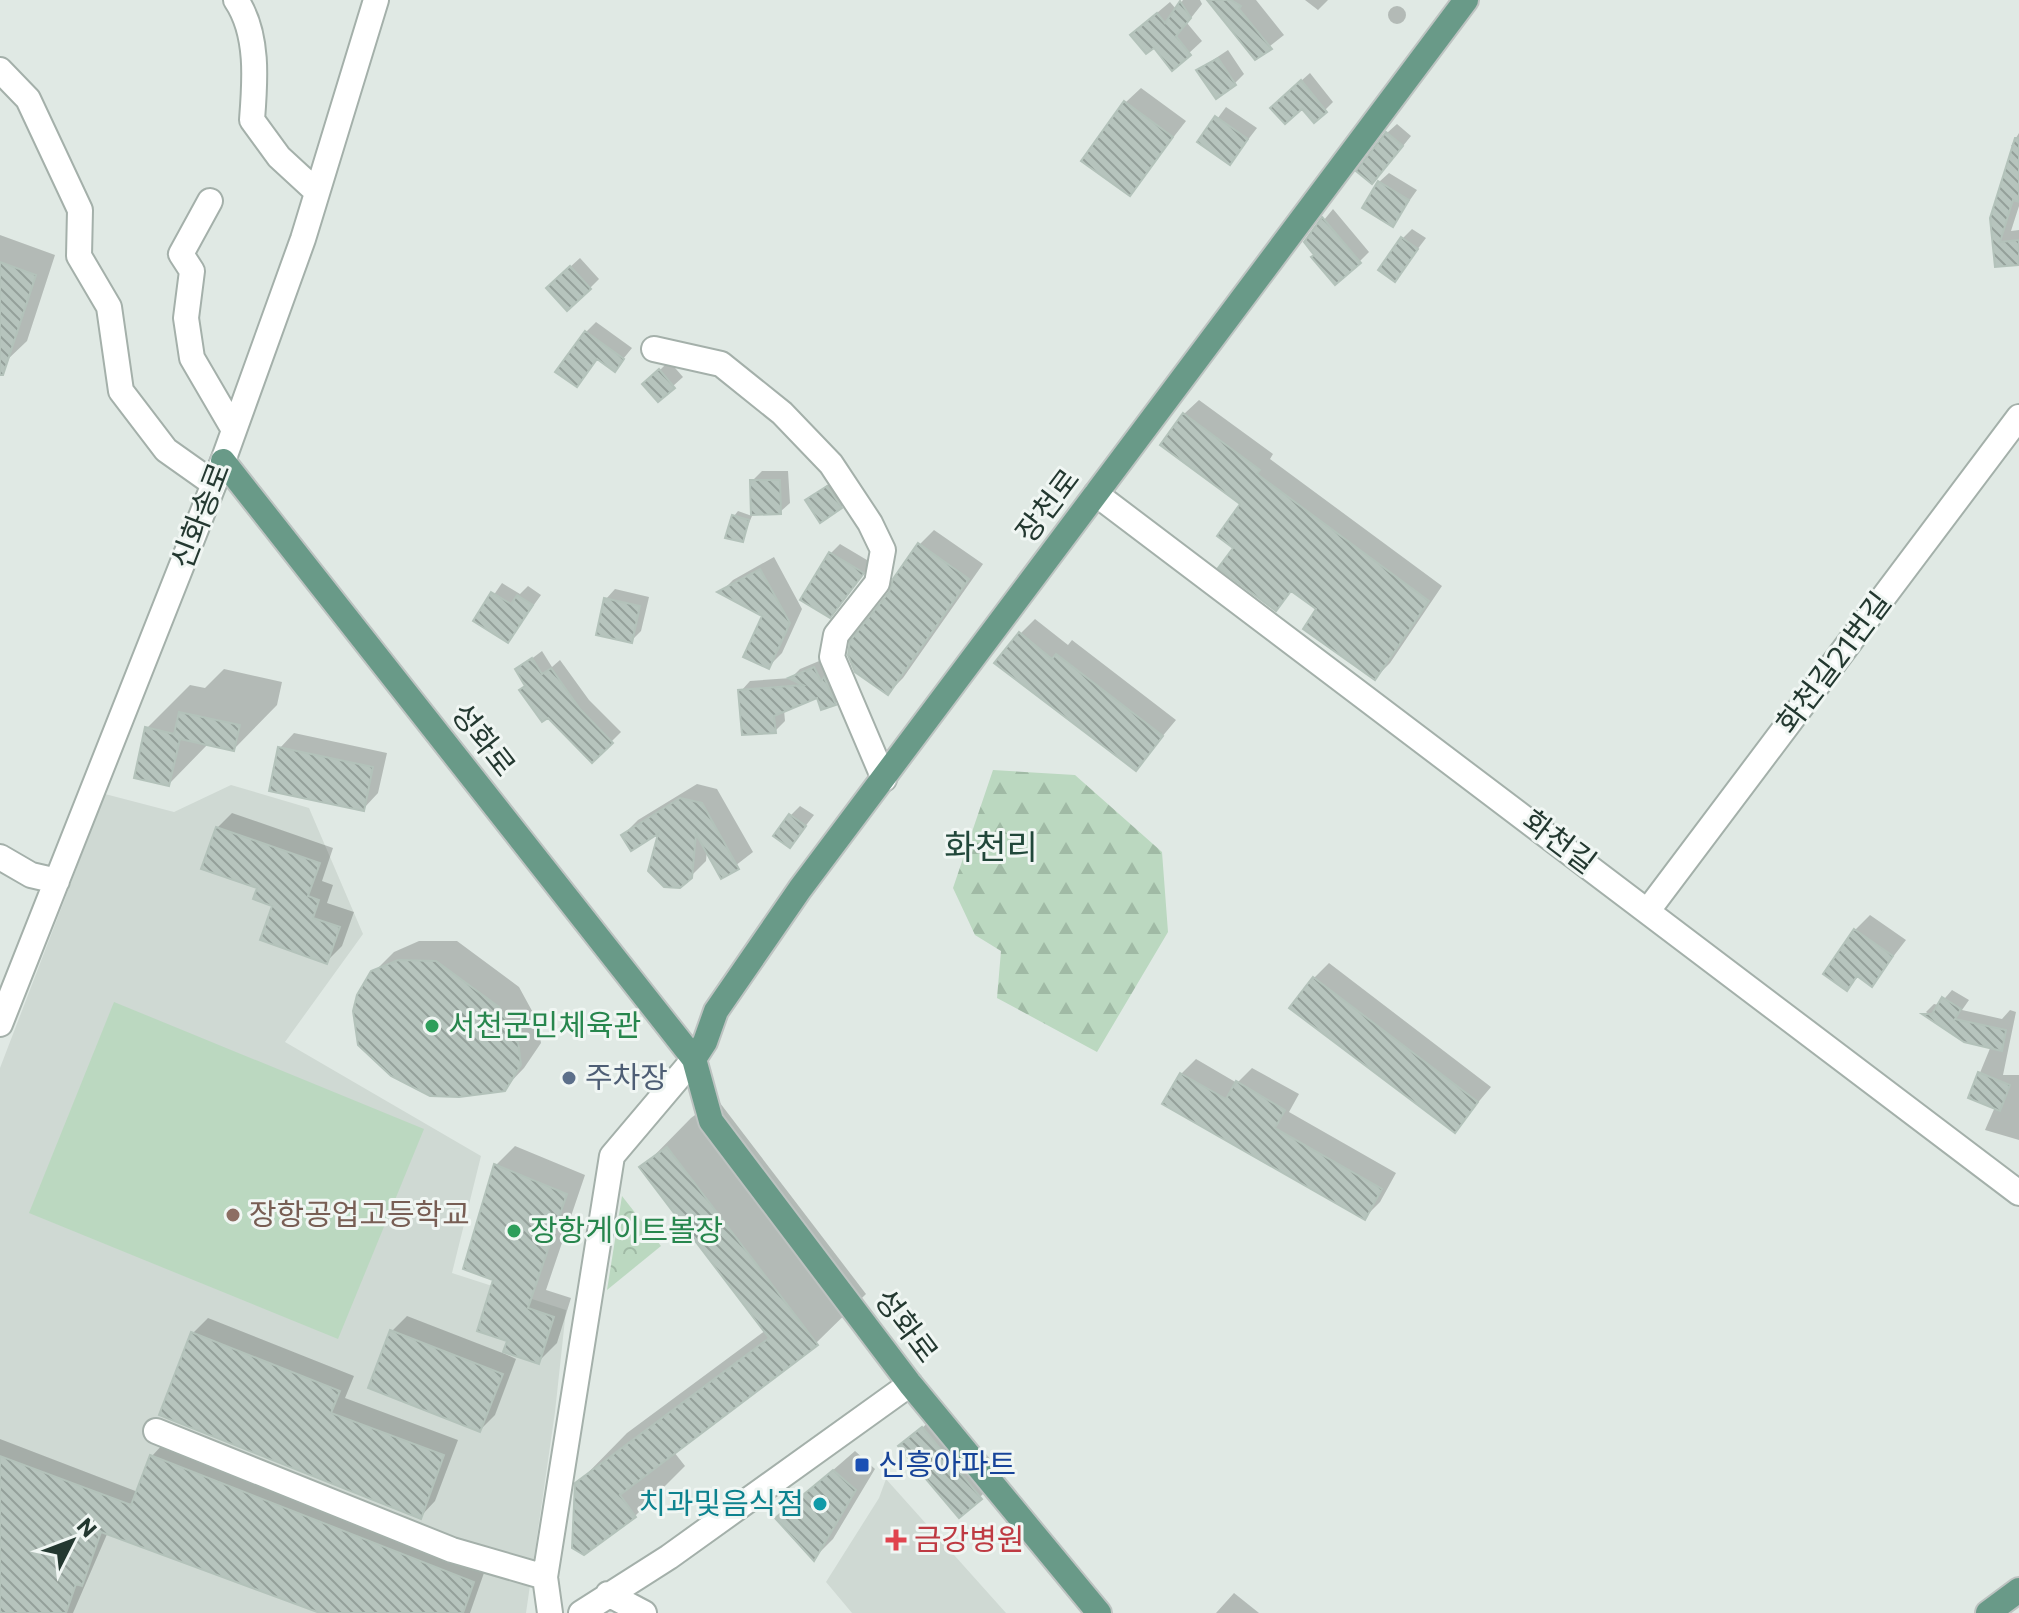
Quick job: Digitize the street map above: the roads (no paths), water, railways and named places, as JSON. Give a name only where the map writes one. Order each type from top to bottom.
[{"type":"main road","name":"장천로","points":[[694,1059],[705,1042],[716,1011],[800,889],[1466,0]]},
{"type":"main road","name":"성화로","points":[[223,461],[694,1059],[711,1121],[910,1384],[1099,1613]]},
{"type":"main road","points":[[1988,1613],[2019,1590]]},
{"type":"street","points":[[236,0],[253,44],[252,120],[279,157],[317,192]]},
{"type":"street","name":"신화송로","points":[[0,1024],[223,461],[317,192],[376,0]]},
{"type":"street","points":[[0,70],[28,99],[80,210],[79,256],[109,307],[121,391],[166,450],[214,484]]},
{"type":"street","points":[[210,201],[181,254],[192,271],[186,318],[192,358],[234,430]]},
{"type":"street","points":[[654,349],[721,364],[782,413],[831,464],[870,523],[883,550],[877,583],[836,635],[832,657],[884,779]]},
{"type":"street","name":"화천길21번길","points":[[1649,909],[2019,417]]},
{"type":"street","name":"화천길","points":[[1096,494],[1649,909],[2019,1193]]},
{"type":"street","points":[[0,857],[31,875],[57,881]]},
{"type":"street","points":[[550,1613],[545,1577],[612,1156],[694,1059]]},
{"type":"street","points":[[581,1613],[669,1557],[910,1384]]},
{"type":"street","points":[[156,1431],[452,1550],[545,1577]]},
{"type":"street","points":[[608,1594],[644,1613]]},
{"type":"place","name":"서천군민체육관","points":[[432,1026]]},
{"type":"place","name":"주차장","points":[[569,1078]]},
{"type":"place","name":"장항공업고등학교","points":[[233,1215]]},
{"type":"place","name":"장항게이트볼장","points":[[514,1231]]},
{"type":"place","name":"신흥아파트","points":[[862,1465]]},
{"type":"place","name":"치과및음식점","points":[[820,1504]]},
{"type":"place","name":"금강병원","points":[[896,1540]]},
{"type":"district","name":"화천리","points":[[991,847]]}]
